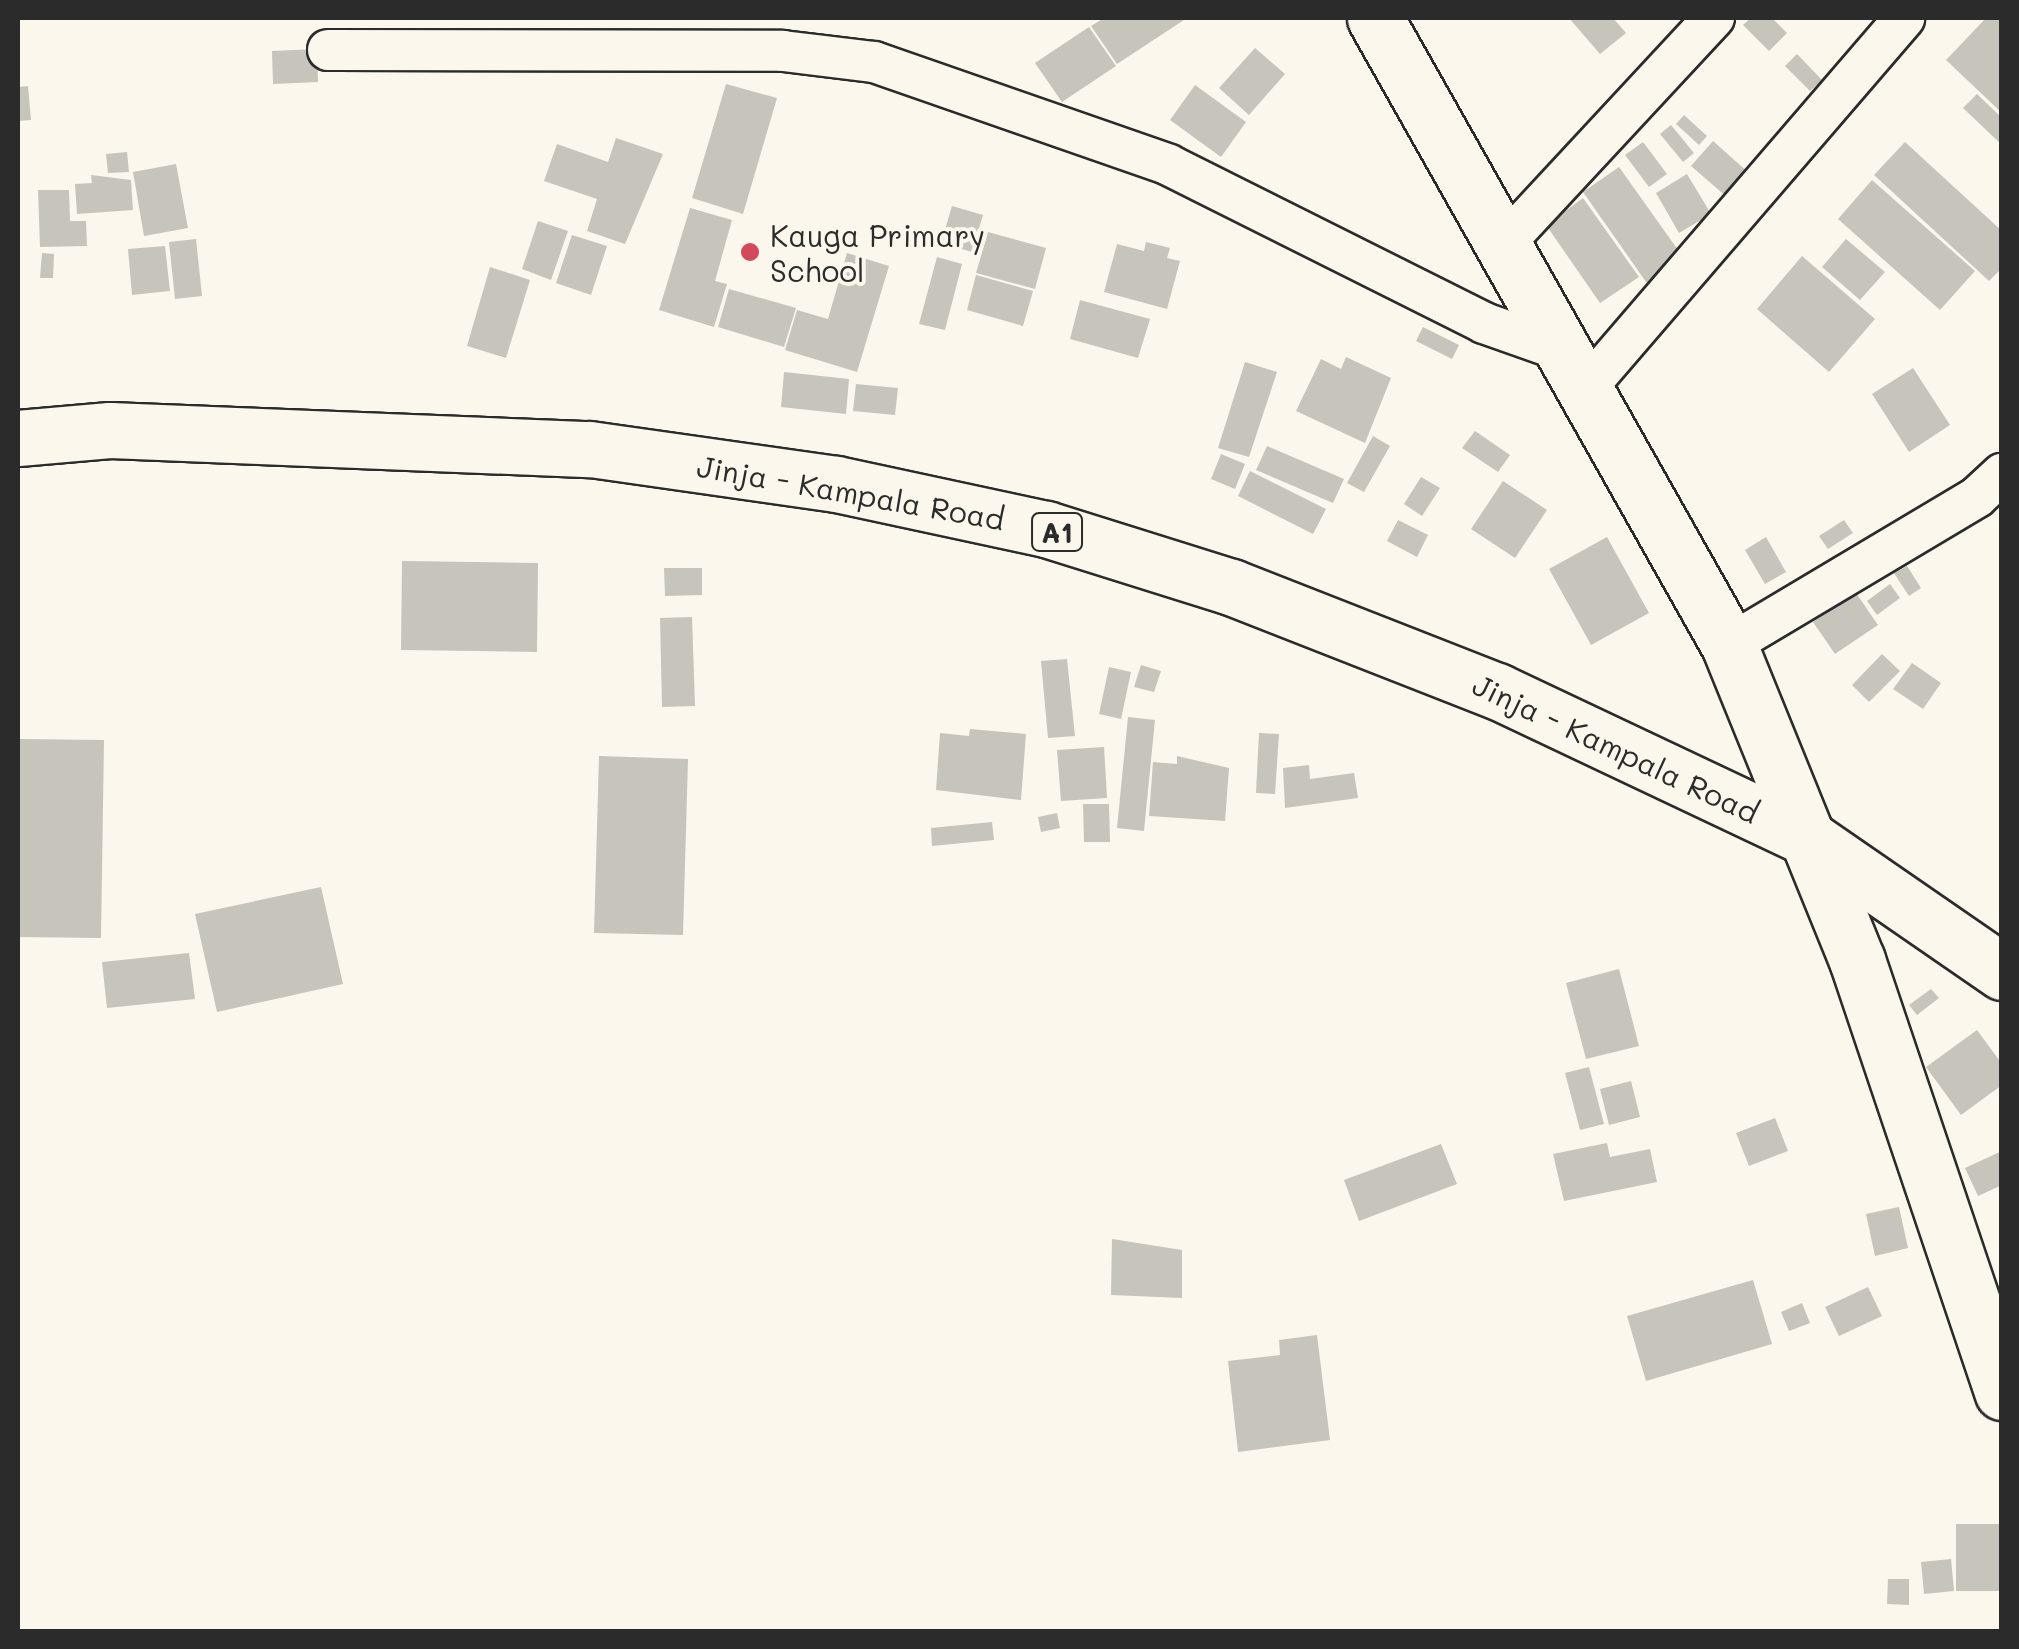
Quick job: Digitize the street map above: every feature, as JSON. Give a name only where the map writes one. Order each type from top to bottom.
[{"type":"main road","points":[[1375,18],[1501,247],[1578,370],[1729,644],[1808,838],[2002,1392]]},
{"type":"main road","name":"Jinja - Kampala Road","points":[[18,438],[110,430],[590,449],[836,484],[1046,528],[1231,587],[1496,691],[1808,838],[1995,956]]},
{"type":"street","points":[[1501,247],[1714,18]]},
{"type":"street","points":[[328,50],[783,51],[874,62],[1169,165],[1578,370],[1904,18]]},
{"type":"street","points":[[1729,644],[1977,497],[2002,474]]},
{"type":"building","points":[[1104,18],[1187,18],[1117,64],[1091,26]]},
{"type":"building","points":[[1569,18],[1613,18],[1626,33],[1600,54]]},
{"type":"building","points":[[1751,18],[1772,18],[1787,33],[1769,51],[1743,25]]},
{"type":"building","points":[[1986,18],[2002,18],[2002,113],[1946,60]]},
{"type":"building","points":[[1089,27],[1116,66],[1062,102],[1035,63]]},
{"type":"building","points":[[1255,48],[1285,74],[1249,115],[1219,88]]},
{"type":"building","points":[[317,49],[318,82],[273,84],[272,51]]},
{"type":"building","points":[[1797,54],[1822,80],[1810,91],[1785,66]]},
{"type":"building","points":[[726,84],[777,98],[743,214],[692,198]]},
{"type":"building","points":[[1195,85],[1246,122],[1221,157],[1170,120]]},
{"type":"building","points":[[28,86],[31,120],[18,121],[18,87]]},
{"type":"building","points":[[1977,94],[2002,118],[2002,145],[1963,108]]},
{"type":"building","points":[[1684,115],[1707,136],[1699,145],[1676,124]]},
{"type":"building","points":[[1671,125],[1694,153],[1683,162],[1660,134]]},
{"type":"building","points":[[616,138],[663,154],[625,244],[587,231],[597,199],[544,181],[557,144],[608,162]]},
{"type":"building","points":[[1713,141],[1750,174],[1728,198],[1691,166]]},
{"type":"building","points":[[1643,142],[1667,174],[1649,187],[1625,155]]},
{"type":"building","points":[[1905,142],[2002,231],[2002,268],[1989,281],[1874,175]]},
{"type":"building","points":[[127,152],[129,172],[108,173],[106,154]]},
{"type":"building","points":[[176,164],[188,228],[144,236],[133,172]]},
{"type":"building","points":[[1619,167],[1688,264],[1651,289],[1583,192]]},
{"type":"building","points":[[1687,174],[1711,214],[1679,233],[1656,193]]},
{"type":"building","points":[[91,175],[131,180],[133,210],[77,214],[75,184],[92,183]]},
{"type":"building","points":[[1872,180],[1975,271],[1940,310],[1838,219]]},
{"type":"building","points":[[38,190],[69,190],[70,221],[86,221],[87,246],[40,247]]},
{"type":"building","points":[[1583,198],[1639,277],[1600,303],[1546,225]]},
{"type":"building","points":[[952,206],[983,215],[972,252],[941,243]]},
{"type":"building","points":[[690,208],[732,220],[715,281],[727,284],[714,327],[659,310]]},
{"type":"building","points":[[538,221],[568,231],[551,280],[522,269]]},
{"type":"building","points":[[988,232],[1046,248],[1035,289],[976,273]]},
{"type":"building","points":[[572,235],[607,246],[591,295],[556,283]]},
{"type":"building","points":[[196,239],[202,296],[175,299],[169,242]]},
{"type":"building","points":[[1846,239],[1885,272],[1860,300],[1822,267]]},
{"type":"building","points":[[1146,242],[1170,248],[1167,258],[1180,261],[1167,309],[1104,292],[1117,244],[1144,251]]},
{"type":"building","points":[[165,246],[170,291],[132,295],[128,249]]},
{"type":"building","points":[[42,253],[54,254],[53,278],[40,278]]},
{"type":"building","points":[[847,253],[889,266],[857,372],[785,350],[797,310],[828,319]]},
{"type":"building","points":[[1802,256],[1875,319],[1829,372],[1757,309]]},
{"type":"building","points":[[937,257],[962,264],[945,330],[919,324]]},
{"type":"building","points":[[490,267],[530,280],[506,358],[467,346]]},
{"type":"building","points":[[976,275],[1033,291],[1023,326],[967,310]]},
{"type":"building","points":[[729,289],[796,308],[784,347],[718,327]]},
{"type":"building","points":[[1080,300],[1150,319],[1138,358],[1070,339]]},
{"type":"building","points":[[1423,327],[1459,345],[1452,359],[1416,341]]},
{"type":"building","points":[[1346,357],[1391,378],[1365,443],[1296,411],[1321,359],[1341,369]]},
{"type":"building","points":[[1245,362],[1277,372],[1249,457],[1218,448]]},
{"type":"building","points":[[1913,368],[1950,425],[1909,452],[1872,394]]},
{"type":"building","points":[[784,372],[849,379],[846,414],[781,407]]},
{"type":"building","points":[[856,384],[898,388],[895,415],[853,411]]},
{"type":"building","points":[[1475,431],[1510,455],[1498,472],[1462,448]]},
{"type":"building","points":[[1373,436],[1390,446],[1364,492],[1347,483]]},
{"type":"building","points":[[1267,446],[1344,479],[1333,503],[1256,470]]},
{"type":"building","points":[[1221,454],[1245,464],[1235,489],[1211,479]]},
{"type":"building","points":[[1250,471],[1326,509],[1313,534],[1238,496]]},
{"type":"building","points":[[1421,477],[1440,488],[1422,516],[1404,504]]},
{"type":"building","points":[[1503,481],[1547,510],[1515,558],[1471,529]]},
{"type":"building","points":[[1398,520],[1428,535],[1417,557],[1387,541]]},
{"type":"building","points":[[1844,520],[1853,533],[1828,549],[1819,536]]},
{"type":"building","points":[[1607,537],[1649,613],[1591,645],[1549,569]]},
{"type":"building","points":[[1766,537],[1786,572],[1765,584],[1745,550]]},
{"type":"building","points":[[402,561],[538,563],[537,652],[401,650]]},
{"type":"building","points":[[1907,566],[1921,588],[1909,596],[1894,573]]},
{"type":"building","points":[[664,568],[702,568],[702,595],[665,596]]},
{"type":"building","points":[[1890,584],[1900,598],[1877,615],[1867,601]]},
{"type":"building","points":[[1856,593],[1878,625],[1835,654],[1813,622]]},
{"type":"building","points":[[692,617],[695,706],[662,707],[660,618]]},
{"type":"building","points":[[1882,654],[1900,671],[1869,702],[1852,685]]},
{"type":"building","points":[[1067,659],[1075,736],[1048,738],[1041,661]]},
{"type":"building","points":[[1912,663],[1941,683],[1923,709],[1893,689]]},
{"type":"building","points":[[1141,665],[1161,671],[1154,692],[1134,687]]},
{"type":"building","points":[[1109,667],[1131,672],[1121,719],[1099,714]]},
{"type":"building","points":[[1128,717],[1155,720],[1144,831],[1117,828]]},
{"type":"building","points":[[970,729],[1026,734],[1021,800],[936,790],[940,733],[969,736]]},
{"type":"building","points":[[1259,733],[1279,734],[1275,794],[1256,793]]},
{"type":"building","points":[[20,739],[104,740],[101,938],[18,937]]},
{"type":"building","points":[[1104,747],[1107,798],[1061,801],[1057,750]]},
{"type":"building","points":[[599,756],[688,759],[683,935],[594,933]]},
{"type":"building","points":[[1177,756],[1229,768],[1225,821],[1149,816],[1153,762],[1177,764]]},
{"type":"building","points":[[1309,765],[1310,779],[1354,773],[1358,798],[1285,808],[1283,768]]},
{"type":"building","points":[[1083,804],[1109,804],[1110,842],[1084,842]]},
{"type":"building","points":[[1057,813],[1060,828],[1041,832],[1038,817]]},
{"type":"building","points":[[992,822],[994,840],[932,846],[931,828]]},
{"type":"building","points":[[321,887],[343,984],[217,1012],[195,914]]},
{"type":"building","points":[[189,953],[195,999],[107,1008],[102,962]]},
{"type":"building","points":[[1619,969],[1639,1046],[1586,1059],[1566,983]]},
{"type":"building","points":[[1931,989],[1939,998],[1917,1015],[1909,1005]]},
{"type":"building","points":[[1977,1030],[2002,1064],[2002,1085],[1961,1115],[1926,1067]]},
{"type":"building","points":[[1589,1067],[1604,1124],[1580,1130],[1565,1073]]},
{"type":"building","points":[[1631,1081],[1640,1117],[1609,1125],[1600,1089]]},
{"type":"building","points":[[1775,1118],[1788,1151],[1749,1166],[1736,1133]]},
{"type":"building","points":[[1607,1143],[1610,1157],[1650,1149],[1657,1182],[1564,1201],[1553,1154]]},
{"type":"building","points":[[1441,1144],[1457,1184],[1359,1221],[1344,1180]]},
{"type":"building","points":[[2002,1151],[2002,1185],[1978,1196],[1965,1168]]},
{"type":"building","points":[[1899,1207],[1908,1248],[1875,1256],[1866,1214]]},
{"type":"building","points":[[1112,1239],[1182,1250],[1182,1298],[1111,1295]]},
{"type":"building","points":[[1753,1280],[1772,1344],[1646,1381],[1627,1316]]},
{"type":"building","points":[[1868,1287],[1882,1316],[1839,1336],[1825,1307]]},
{"type":"building","points":[[1802,1303],[1810,1323],[1789,1331],[1781,1312]]},
{"type":"building","points":[[1317,1335],[1330,1440],[1238,1452],[1228,1361],[1280,1355],[1279,1340]]},
{"type":"building","points":[[1956,1524],[2002,1524],[2002,1591],[1956,1591]]},
{"type":"building","points":[[1951,1559],[1954,1591],[1924,1594],[1921,1562]]},
{"type":"building","points":[[1888,1579],[1909,1579],[1909,1605],[1887,1604]]},
{"type":"place","name":"Kauga Primary School","points":[[750,252]]}]
